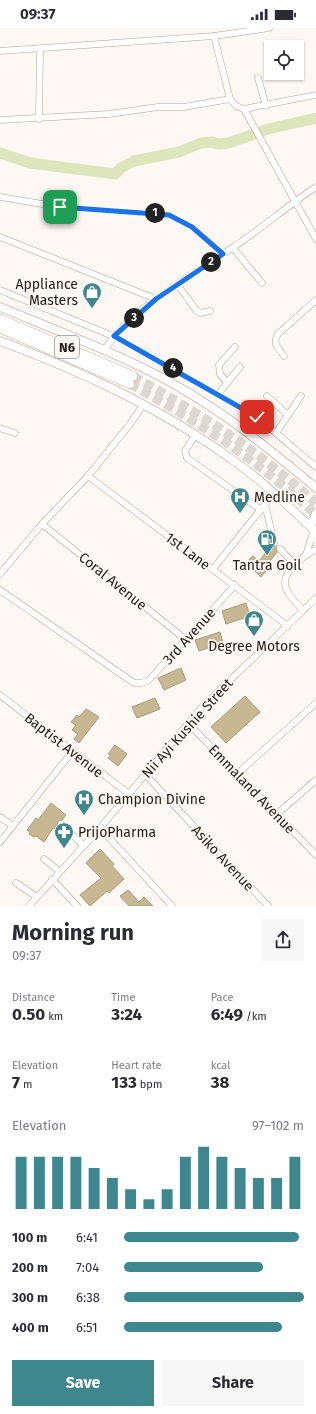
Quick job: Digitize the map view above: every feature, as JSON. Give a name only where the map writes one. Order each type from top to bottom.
[{"type":"highway","name":"N6","points":[[0,319],[132,380],[0,328]]},
{"type":"main road","points":[[0,307],[104,350],[172,384],[260,442],[316,488]]},
{"type":"main road","points":[[0,341],[63,365],[144,404],[196,434],[242,467],[274,493],[313,533]]},
{"type":"main road","points":[[313,533],[313,517],[316,513]]},
{"type":"street","points":[[0,52],[214,36],[269,28]]},
{"type":"street","points":[[214,36],[230,99],[236,106],[244,109],[316,96]]},
{"type":"street","points":[[39,119],[40,49]]},
{"type":"street","points":[[258,78],[266,106]]},
{"type":"street","points":[[0,120],[39,119],[158,107],[184,107],[230,99]]},
{"type":"street","points":[[244,109],[296,200],[316,239]]},
{"type":"street","points":[[104,350],[114,336],[156,299],[176,284],[233,248],[296,200],[316,187]]},
{"type":"street","points":[[0,197],[60,207],[169,215],[192,227],[223,254]]},
{"type":"street","points":[[0,237],[156,299]]},
{"type":"street","points":[[233,248],[262,283]]},
{"type":"street","points":[[176,284],[196,310],[200,313],[210,311]]},
{"type":"street","points":[[0,290],[114,336],[218,394],[257,417],[316,467]]},
{"type":"street","points":[[284,356],[275,345],[275,340],[278,334],[316,300]]},
{"type":"street","points":[[227,383],[220,374],[219,365],[236,348]]},
{"type":"street","points":[[218,394],[240,367]]},
{"type":"street","points":[[267,396],[288,415]]},
{"type":"street","points":[[276,433],[302,396]]},
{"type":"street","points":[[0,574],[42,524],[88,476],[130,424],[144,404]]},
{"type":"street","points":[[0,428],[15,433]]},
{"type":"street","points":[[196,434],[185,451],[187,458],[261,510]]},
{"type":"street","name":"1st Lane","points":[[88,476],[288,626]]},
{"type":"street","points":[[213,569],[274,493]]},
{"type":"street","points":[[265,504],[274,543]]},
{"type":"street","name":"Coral Avenue","points":[[42,524],[185,639]]},
{"type":"street","points":[[306,555],[313,533]]},
{"type":"street","points":[[280,549],[295,565]]},
{"type":"street","points":[[303,610],[289,594],[285,584],[286,576],[306,555],[316,549]]},
{"type":"street","name":"3rd Avenue","points":[[0,590],[134,683],[141,683],[148,681],[235,585]]},
{"type":"street","name":"Nii Ayi Kushie Street","points":[[29,906],[59,871],[100,828],[188,723],[220,688],[288,626],[316,598]]},
{"type":"street","name":"Baptist Avenue","points":[[0,695],[72,752],[129,794]]},
{"type":"street","points":[[238,774],[316,703]]},
{"type":"street","name":"Emmaland Avenue","points":[[188,723],[316,855]]},
{"type":"street","points":[[0,842],[72,752]]},
{"type":"street","name":"Asiko Avenue","points":[[145,774],[268,906]]},
{"type":"street","points":[[277,814],[316,780]]},
{"type":"street","points":[[0,817],[13,826]]},
{"type":"street","points":[[61,824],[83,845]]},
{"type":"street","points":[[100,828],[172,906]]},
{"type":"street","points":[[44,859],[59,871]]},
{"type":"street","points":[[52,879],[77,906]]},
{"type":"street","points":[[16,883],[37,897]]},
{"type":"building","points":[[271,546],[276,547],[277,552],[264,569],[266,571],[261,577],[246,563],[253,556],[259,561]]},
{"type":"building","points":[[246,603],[250,616],[226,624],[222,611]]},
{"type":"building","points":[[220,632],[223,643],[199,651],[195,640]]},
{"type":"building","points":[[181,668],[186,680],[164,690],[158,678]]},
{"type":"building","points":[[245,696],[260,712],[226,743],[211,727]]},
{"type":"building","points":[[155,698],[160,709],[137,718],[132,707]]},
{"type":"building","points":[[86,709],[99,717],[79,743],[74,739],[78,734],[72,730],[76,725],[71,722],[77,715],[79,717]]},
{"type":"building","points":[[115,745],[127,754],[118,766],[108,758],[111,755],[108,754]]},
{"type":"building","points":[[51,803],[66,815],[62,820],[58,821],[57,826],[54,829],[53,828],[44,842],[36,836],[34,837],[29,834],[30,832],[27,830],[36,818],[38,820]]},
{"type":"building","points":[[100,849],[114,864],[112,866],[124,879],[109,893],[107,891],[90,906],[80,895],[101,878],[86,863]]},
{"type":"building","points":[[128,890],[139,902],[144,897],[153,906],[129,906],[120,896]]},
{"type":"waterway","points":[[0,153],[30,163],[115,174],[121,168],[134,161],[179,152],[201,143],[229,143],[268,129],[316,118]]},
{"type":"tunnel","points":[[133,376],[182,404],[229,434],[295,484],[316,503]]},
{"type":"tunnel","points":[[130,384],[204,428],[250,460],[273,477],[316,515]]},
{"type":"place","name":"Appliance Masters","points":[[92,309]]},
{"type":"place","name":"Medline","points":[[240,514]]},
{"type":"place","name":"Tantra Goil","points":[[267,556]]},
{"type":"place","name":"Degree Motors","points":[[254,637]]},
{"type":"place","name":"Champion Divine","points":[[84,816]]},
{"type":"place","name":"PrijoPharma","points":[[64,849]]},
{"type":"route","points":[[60,207],[160,213],[169,215],[192,227],[223,254],[176,284],[156,299],[114,336],[257,417]]}]
